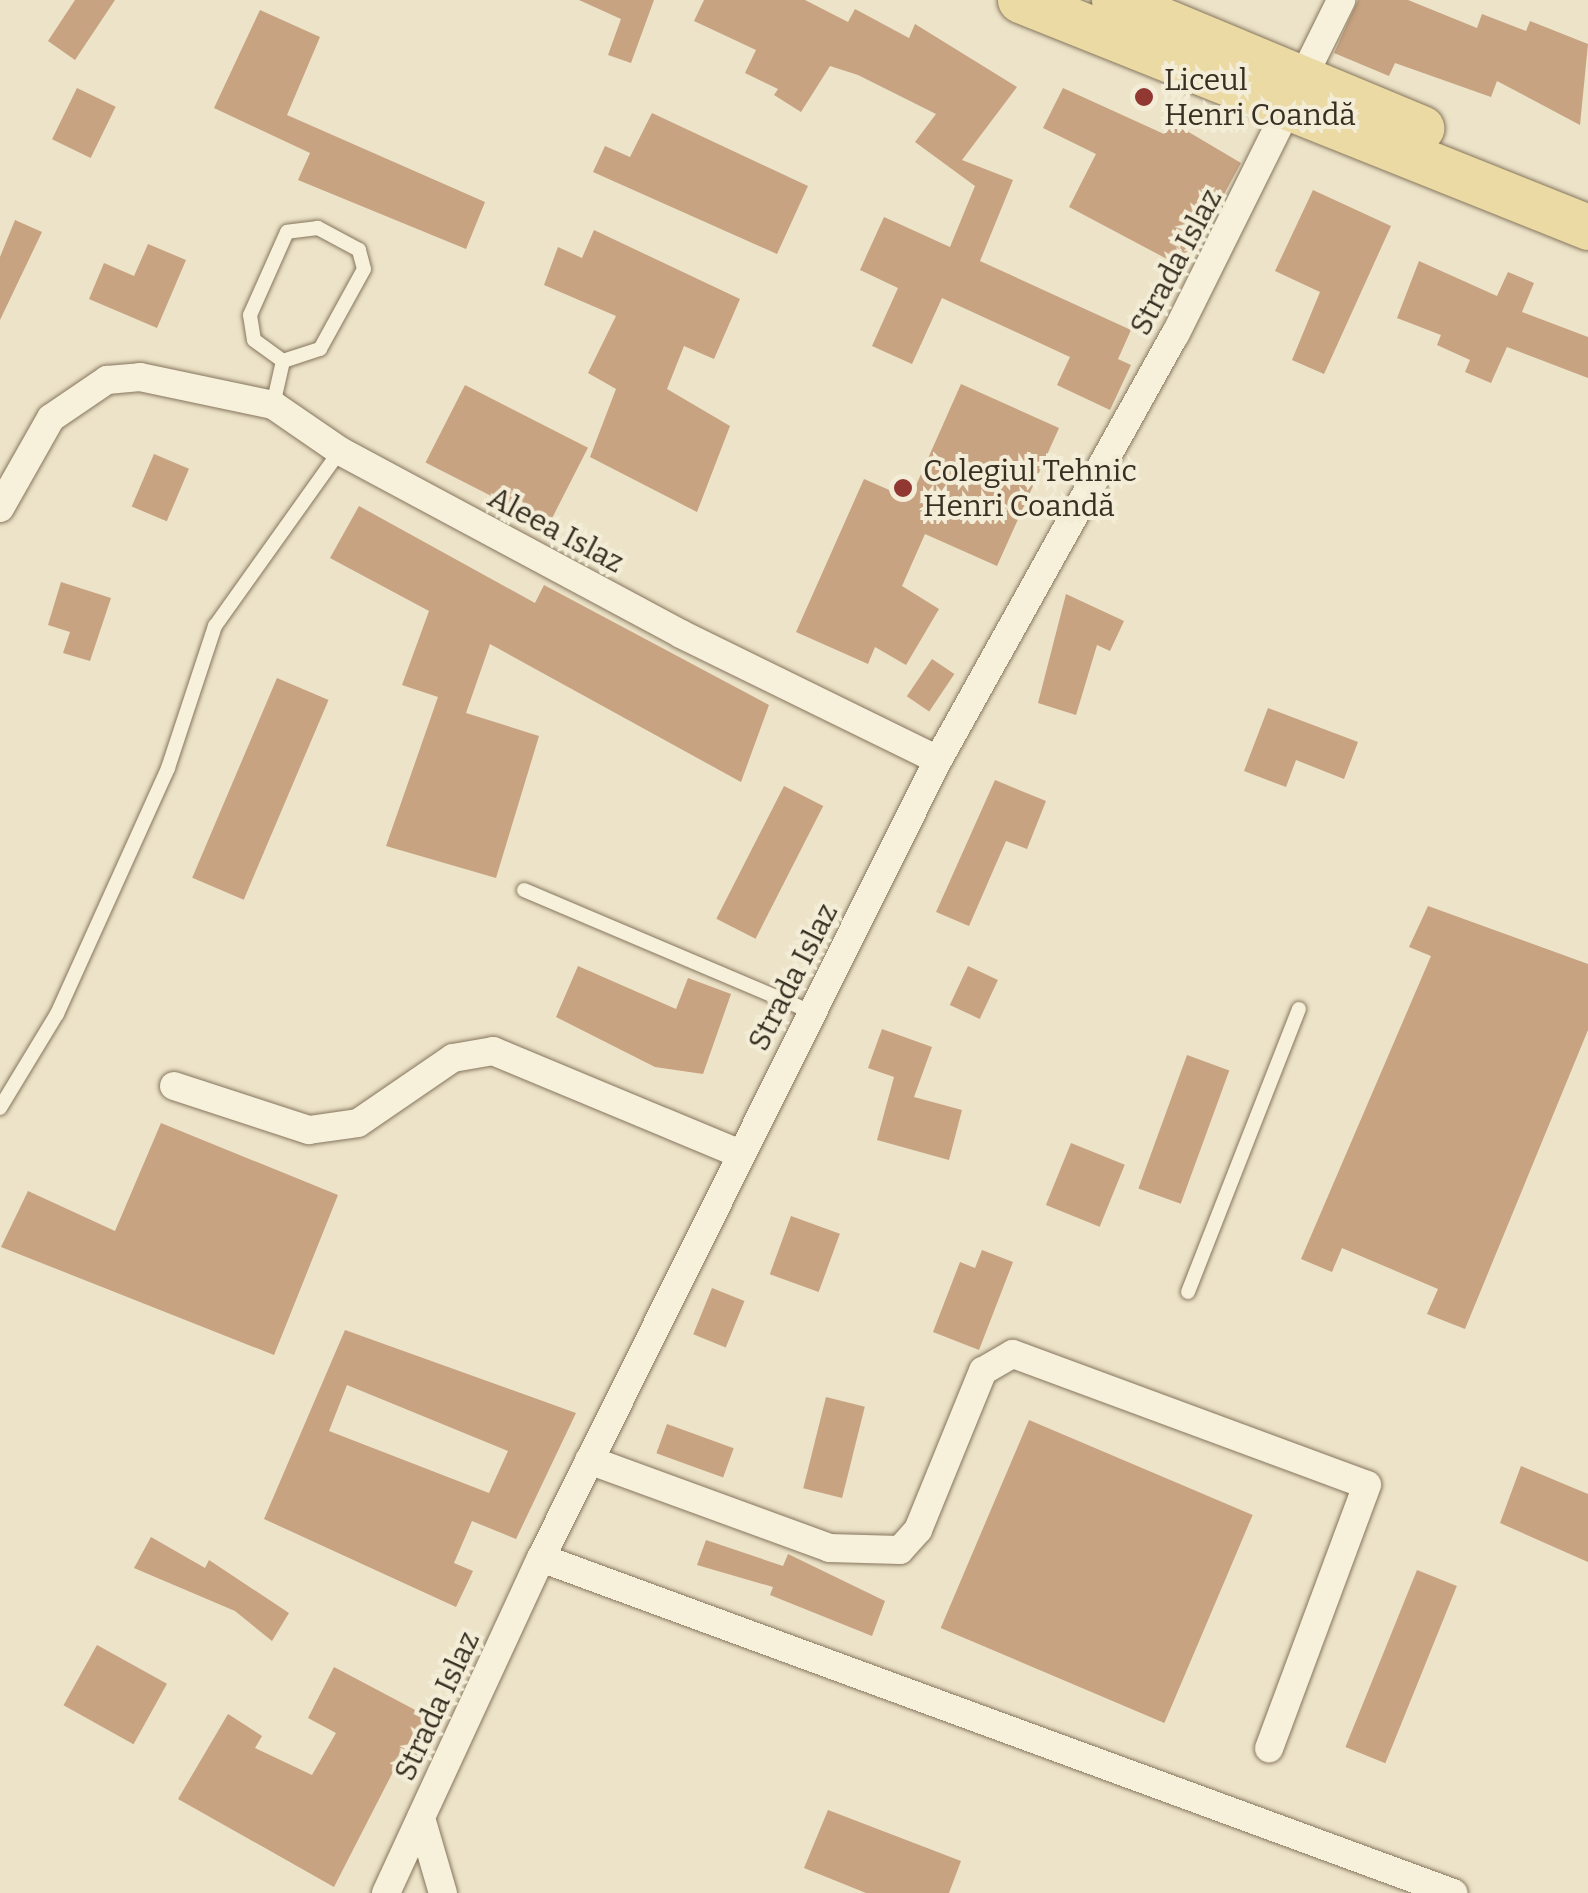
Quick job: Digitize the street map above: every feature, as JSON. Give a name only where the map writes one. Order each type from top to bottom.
[{"type":"main road","points":[[1020,0],[1300,93],[1588,199]]},
{"type":"main road","points":[[1114,0],[1300,93],[1588,227]]},
{"type":"street","name":"Strada Islaz","points":[[386,1893],[541,1558],[938,760],[1300,93],[1341,0]]},
{"type":"street","name":"Aleea Islaz","points":[[0,508],[52,418],[107,380],[140,377],[273,405],[340,452],[938,760]]},
{"type":"street","points":[[174,1086],[309,1130],[358,1122],[454,1058],[494,1052],[740,1154]]},
{"type":"street","points":[[589,1460],[829,1548],[900,1550],[918,1530],[983,1372],[1013,1354],[1367,1485],[1269,1748]]},
{"type":"street","points":[[541,1558],[1453,1893]]},
{"type":"street","points":[[421,1818],[443,1893]]},
{"type":"lane","points":[[318,228],[359,250],[364,269],[320,350],[283,361],[254,340],[250,315],[287,232],[318,228]]},
{"type":"lane","points":[[273,405],[283,361]]},
{"type":"lane","points":[[0,1108],[57,1014],[168,768],[215,626],[340,452]]},
{"type":"lane","points":[[524,890],[812,1012]]},
{"type":"lane","points":[[1188,1292],[1299,1009]]},
{"type":"building","points":[[75,0],[115,0],[75,60],[48,41]]},
{"type":"building","points":[[579,0],[654,0],[631,63],[608,55],[621,19]]},
{"type":"building","points":[[704,0],[805,0],[848,22],[855,9],[909,38],[915,24],[1017,87],[962,160],[1013,180],[980,261],[1131,330],[1118,359],[1131,365],[1110,410],[1057,385],[1070,357],[942,298],[912,364],[872,346],[898,288],[860,270],[884,217],[950,247],[975,186],[915,142],[936,114],[858,75],[830,66],[801,112],[774,95],[778,89],[745,73],[756,50],[694,21]]},
{"type":"building","points":[[1358,0],[1408,0],[1477,28],[1482,14],[1526,31],[1530,21],[1588,44],[1580,125],[1497,81],[1491,97],[1395,63],[1389,76],[1334,53]]},
{"type":"building","points":[[260,10],[320,37],[287,115],[485,202],[466,249],[298,180],[310,153],[214,108]]},
{"type":"building","points":[[77,88],[116,107],[91,158],[52,139]]},
{"type":"building","points":[[1063,88],[1164,134],[1170,121],[1241,163],[1184,268],[1069,207],[1096,154],[1043,128]]},
{"type":"building","points":[[652,113],[808,186],[777,254],[593,172],[605,146],[630,157]]},
{"type":"building","points":[[1313,190],[1391,226],[1324,374],[1292,360],[1320,292],[1275,271]]},
{"type":"building","points":[[15,220],[42,232],[0,320],[0,257]]},
{"type":"building","points":[[594,230],[740,299],[714,359],[684,346],[667,389],[730,426],[697,512],[590,457],[616,389],[588,373],[616,316],[544,285],[558,247],[582,258]]},
{"type":"building","points":[[148,244],[186,260],[157,328],[89,299],[104,263],[134,276]]},
{"type":"building","points":[[1419,261],[1497,296],[1508,272],[1534,283],[1522,312],[1588,337],[1588,378],[1507,347],[1491,383],[1465,372],[1470,360],[1437,345],[1441,335],[1397,318]]},
{"type":"building","points":[[961,384],[1059,428],[997,566],[925,534],[902,586],[939,609],[906,665],[875,647],[868,664],[796,632],[864,479],[910,499]]},
{"type":"building","points":[[465,385],[588,448],[548,525],[426,463]]},
{"type":"building","points":[[154,454],[189,469],[167,521],[132,506]]},
{"type":"building","points":[[359,506],[535,603],[544,585],[769,705],[741,782],[490,644],[466,713],[539,736],[496,878],[386,846],[438,697],[402,685],[429,611],[330,558]]},
{"type":"building","points":[[61,582],[111,598],[90,661],[63,653],[70,632],[48,625]]},
{"type":"building","points":[[1066,594],[1124,621],[1110,651],[1097,645],[1076,715],[1038,703]]},
{"type":"building","points":[[932,659],[954,674],[929,711],[907,696]]},
{"type":"building","points":[[277,678],[329,700],[244,900],[192,878]]},
{"type":"building","points":[[1268,708],[1358,742],[1344,779],[1296,760],[1286,787],[1244,771]]},
{"type":"building","points":[[995,780],[1046,801],[1027,849],[1006,841],[969,926],[936,912]]},
{"type":"building","points":[[784,786],[823,806],[756,939],[716,919]]},
{"type":"building","points":[[1428,906],[1588,964],[1588,1030],[1465,1329],[1427,1314],[1438,1289],[1342,1248],[1332,1272],[1301,1259],[1431,956],[1409,947]]},
{"type":"building","points":[[578,966],[676,1009],[688,978],[731,994],[703,1074],[655,1067],[556,1017]]},
{"type":"building","points":[[968,966],[998,980],[980,1019],[950,1005]]},
{"type":"building","points":[[882,1029],[932,1047],[914,1097],[962,1110],[949,1160],[877,1140],[894,1077],[868,1068]]},
{"type":"building","points":[[1187,1055],[1229,1070],[1181,1204],[1138,1188]]},
{"type":"building","points":[[161,1123],[338,1195],[274,1355],[1,1247],[28,1191],[115,1231]]},
{"type":"building","points":[[1071,1143],[1125,1165],[1100,1227],[1046,1205]]},
{"type":"building","points":[[791,1216],[840,1234],[819,1292],[770,1274]]},
{"type":"building","points":[[982,1250],[1013,1262],[979,1350],[933,1332],[960,1262],[975,1268]]},
{"type":"building","points":[[712,1288],[744,1301],[726,1347],[693,1334]]},
{"type":"building","points":[[345,1330],[576,1413],[516,1539],[472,1521],[454,1563],[473,1571],[456,1607],[264,1519]],"holes":[[[347,1385],[508,1451],[489,1493],[329,1431]]]},
{"type":"building","points":[[826,1397],[865,1407],[842,1498],[803,1488]]},
{"type":"building","points":[[1029,1420],[1253,1515],[1164,1723],[941,1628]]},
{"type":"building","points":[[667,1424],[734,1448],[723,1477],[656,1453]]},
{"type":"building","points":[[1521,1466],[1588,1494],[1588,1562],[1500,1523]]},
{"type":"building","points":[[151,1537],[205,1568],[209,1560],[289,1613],[272,1641],[235,1611],[134,1568]]},
{"type":"building","points":[[706,1540],[783,1566],[788,1554],[885,1601],[872,1636],[770,1595],[773,1587],[697,1565]]},
{"type":"building","points":[[1417,1570],[1457,1586],[1385,1763],[1345,1747]]},
{"type":"building","points":[[97,1645],[167,1684],[134,1744],[64,1705]]},
{"type":"building","points":[[334,1667],[436,1721],[408,1772],[396,1766],[334,1887],[178,1799],[228,1714],[262,1736],[255,1748],[312,1775],[336,1733],[308,1718]]},
{"type":"building","points":[[828,1810],[961,1861],[949,1893],[866,1893],[804,1868]]},
{"type":"place","name":"Liceul Henri Coandă","points":[[1144,97]]},
{"type":"place","name":"Colegiul Tehnic Henri Coandă","points":[[903,488]]}]
